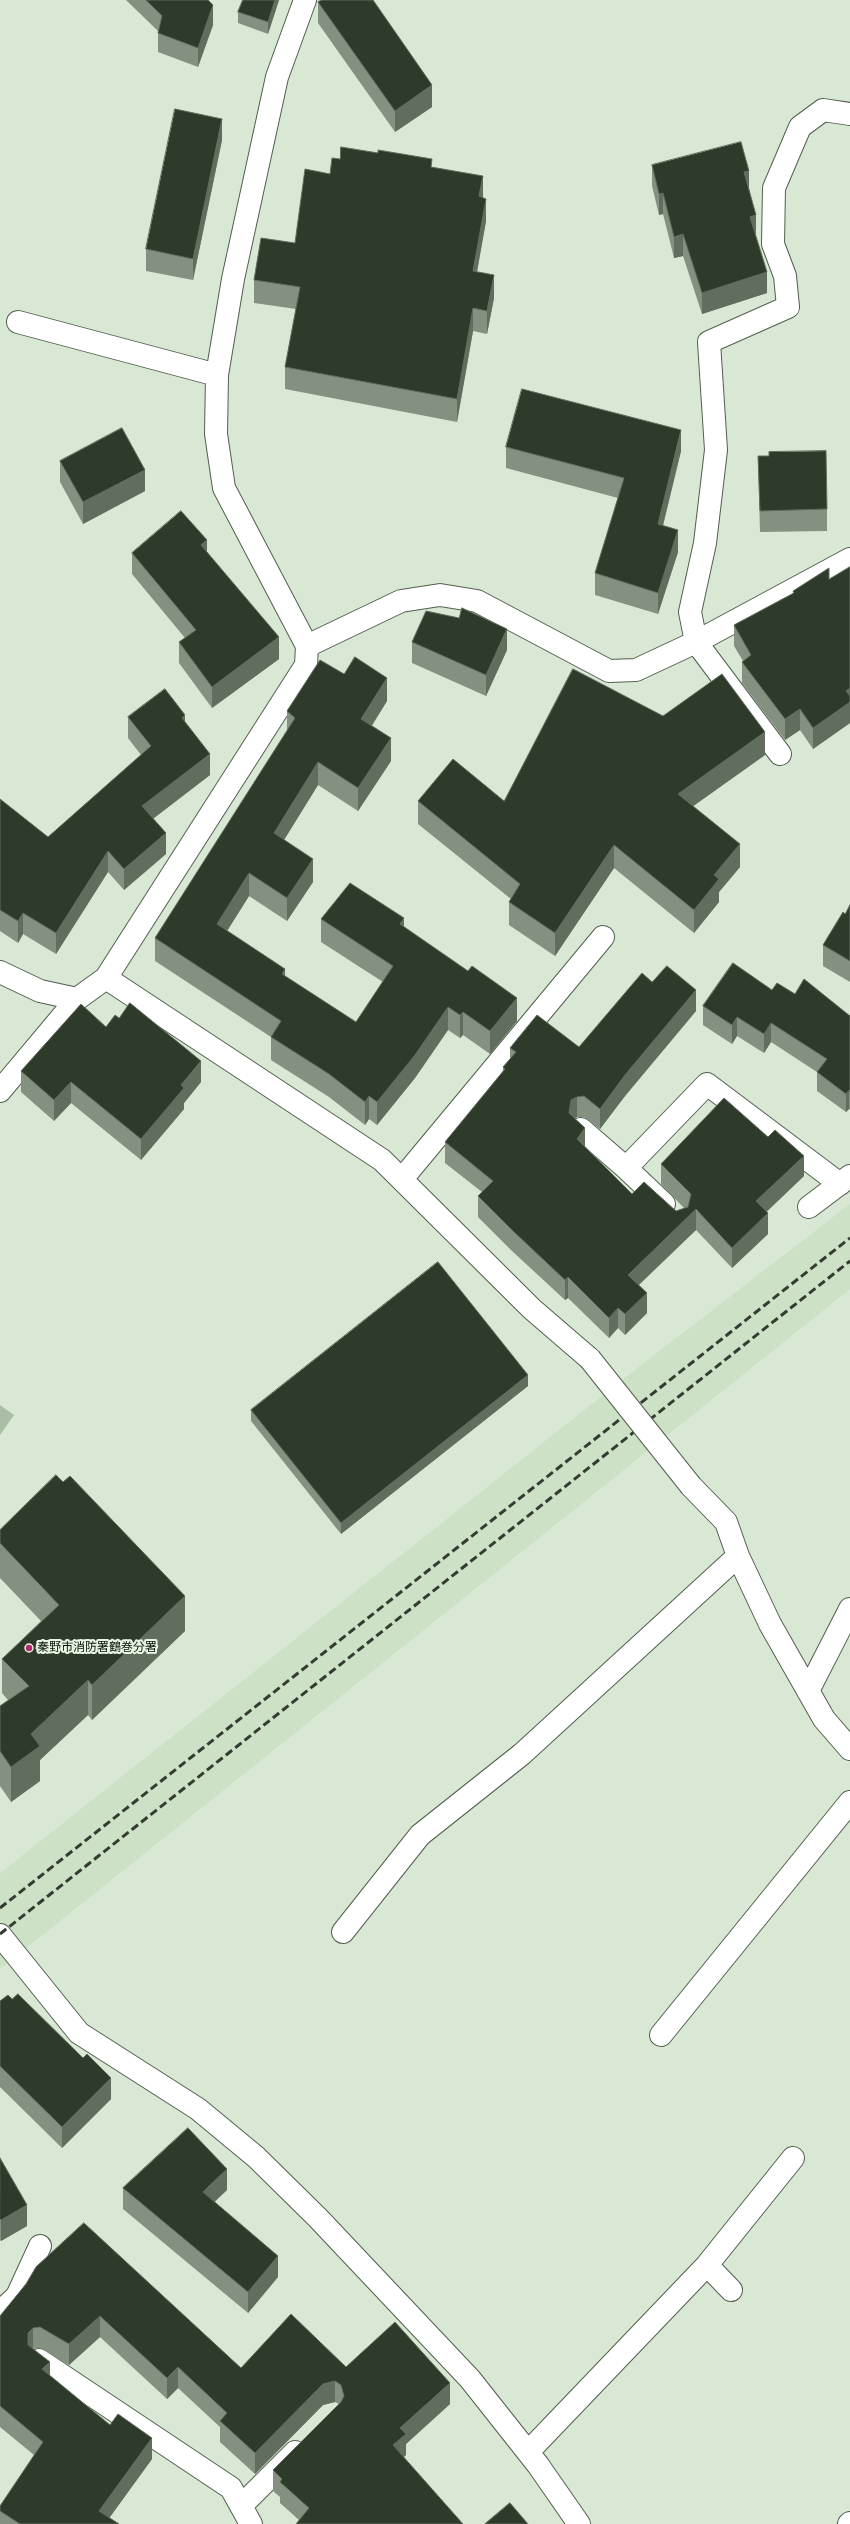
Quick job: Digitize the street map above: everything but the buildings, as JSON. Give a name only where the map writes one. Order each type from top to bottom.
[{"type":"street","points":[[0,1091],[77,999],[106,978],[306,665],[307,646],[224,488],[216,434],[217,375],[234,279],[278,78],[305,0]]},
{"type":"street","points":[[780,754],[696,642],[690,612],[705,543],[716,450],[709,342],[788,307],[785,276],[773,244],[774,188],[800,127],[823,110],[850,114]]},
{"type":"street","points":[[18,322],[217,375]]},
{"type":"street","points":[[307,646],[401,601],[440,595],[477,601],[609,671],[636,670],[696,642],[850,559]]},
{"type":"street","points":[[402,1179],[603,937]]},
{"type":"street","points":[[0,972],[40,991],[77,999]]},
{"type":"street","points":[[106,978],[382,1160],[532,1309],[590,1359],[691,1486],[726,1522],[738,1556],[770,1624],[824,1719],[850,1749]]},
{"type":"street","points":[[626,1168],[707,1084],[845,1180],[809,1207]]},
{"type":"street","points":[[581,1129],[626,1168],[679,1219]]},
{"type":"street","points":[[343,1932],[420,1835],[522,1754],[738,1556]]},
{"type":"street","points":[[808,1691],[850,1608]]},
{"type":"street","points":[[661,2035],[850,1802]]},
{"type":"street","points":[[0,1935],[36,1981],[80,2033],[198,2109],[256,2157],[318,2218],[470,2379],[528,2452],[579,2524]]},
{"type":"street","points":[[528,2452],[707,2265],[793,2158]]},
{"type":"street","points":[[0,2312],[17,2296],[40,2246]]},
{"type":"street","points":[[707,2265],[731,2290]]},
{"type":"street","points":[[39,2360],[231,2488],[246,2515],[310,2435]]},
{"type":"shaded area","points":[[850,1204],[850,1289],[0,1969],[0,1873],[636,1369]]},
{"type":"shaded area","points":[[0,1405],[14,1415],[0,1435]]},
{"type":"railway","points":[[0,1908],[850,1238]]},
{"type":"railway","points":[[0,1934],[850,1261]]},
{"type":"place","name":"秦野市消防署鶴巻分署","points":[[29,1648]]}]
